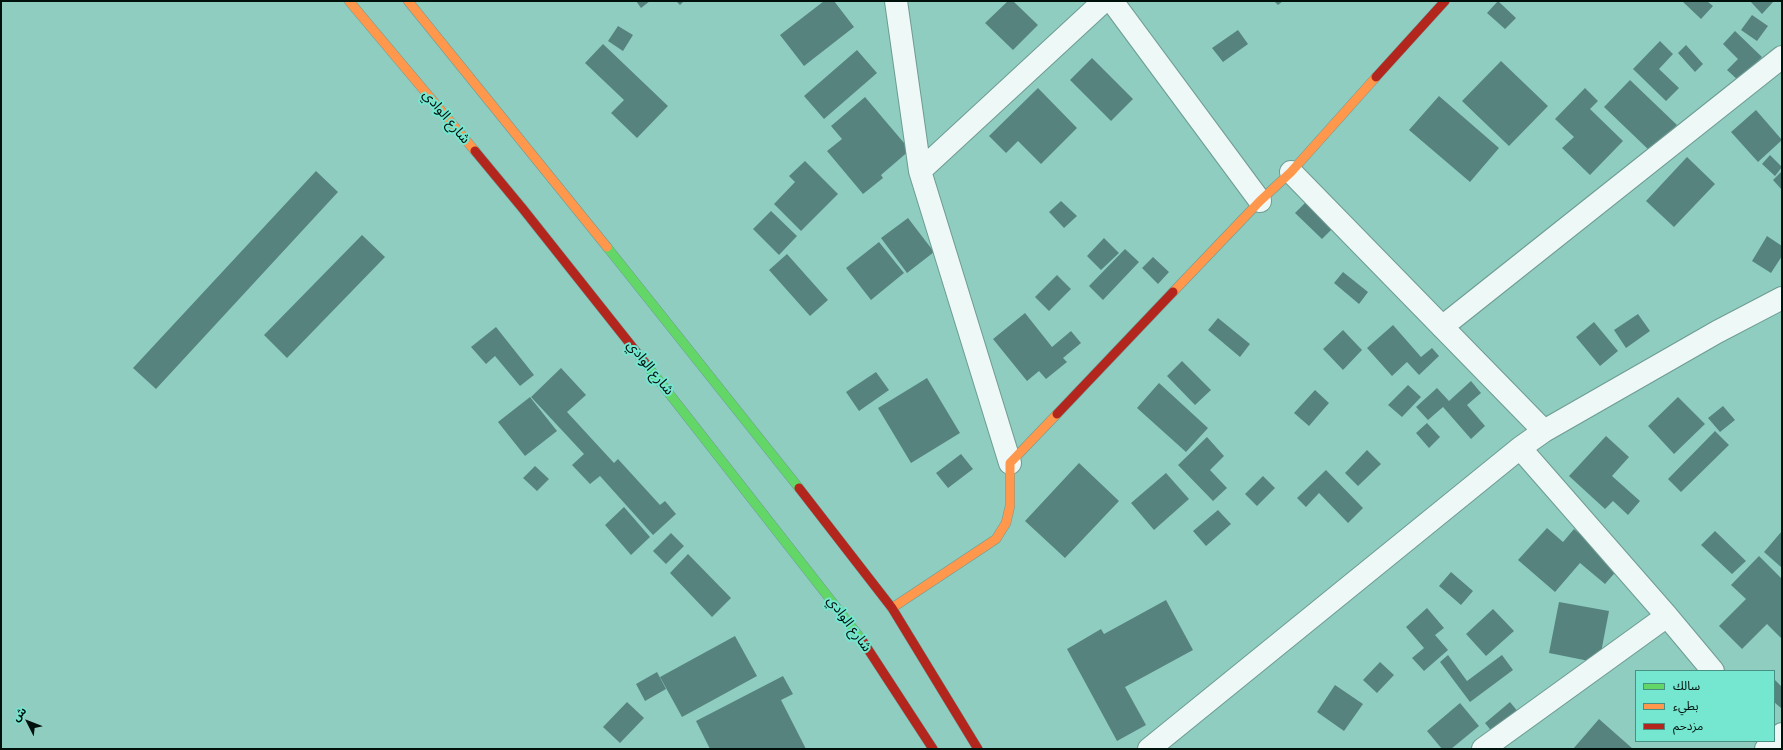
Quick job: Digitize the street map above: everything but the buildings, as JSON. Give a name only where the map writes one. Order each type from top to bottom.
[{"type":"main road","name":"شارع الوادي","points":[[349,1],[523,209],[859,635],[933,749]]},
{"type":"main road","points":[[408,1],[752,427],[892,608],[978,749]]},
{"type":"main road","points":[[892,608],[996,540],[1006,523],[1010,506],[1010,463],[1260,201],[1290,172],[1445,1]]},
{"type":"street","points":[[896,1],[920,171],[1010,463]]},
{"type":"street","points":[[920,171],[1104,1]]},
{"type":"street","points":[[1112,1],[1260,201]]},
{"type":"street","points":[[1442,327],[1782,57]]},
{"type":"street","points":[[1290,172],[1544,431]]},
{"type":"street","points":[[1149,749],[1520,448],[1544,431],[1717,332],[1782,298]]},
{"type":"street","points":[[1520,448],[1712,670]]},
{"type":"street","points":[[1483,749],[1667,616]]},
{"type":"traffic: fast","points":[[607,247],[799,488]]},
{"type":"traffic: fast","points":[[646,364],[862,640]]},
{"type":"traffic: slow","points":[[349,1],[475,151]]},
{"type":"traffic: slow","points":[[408,1],[607,247]]},
{"type":"traffic: slow","points":[[1173,292],[1260,201],[1291,172],[1376,77]]},
{"type":"traffic: slow","points":[[892,608],[996,539],[1006,523],[1010,506],[1010,463],[1057,414]]},
{"type":"traffic: jam","points":[[1376,77],[1445,1]]},
{"type":"traffic: jam","points":[[475,151],[646,364]]},
{"type":"traffic: jam","points":[[1057,414],[1173,292]]},
{"type":"traffic: jam","points":[[799,488],[892,608],[978,749]]},
{"type":"traffic: jam","points":[[862,640],[933,749]]}]
